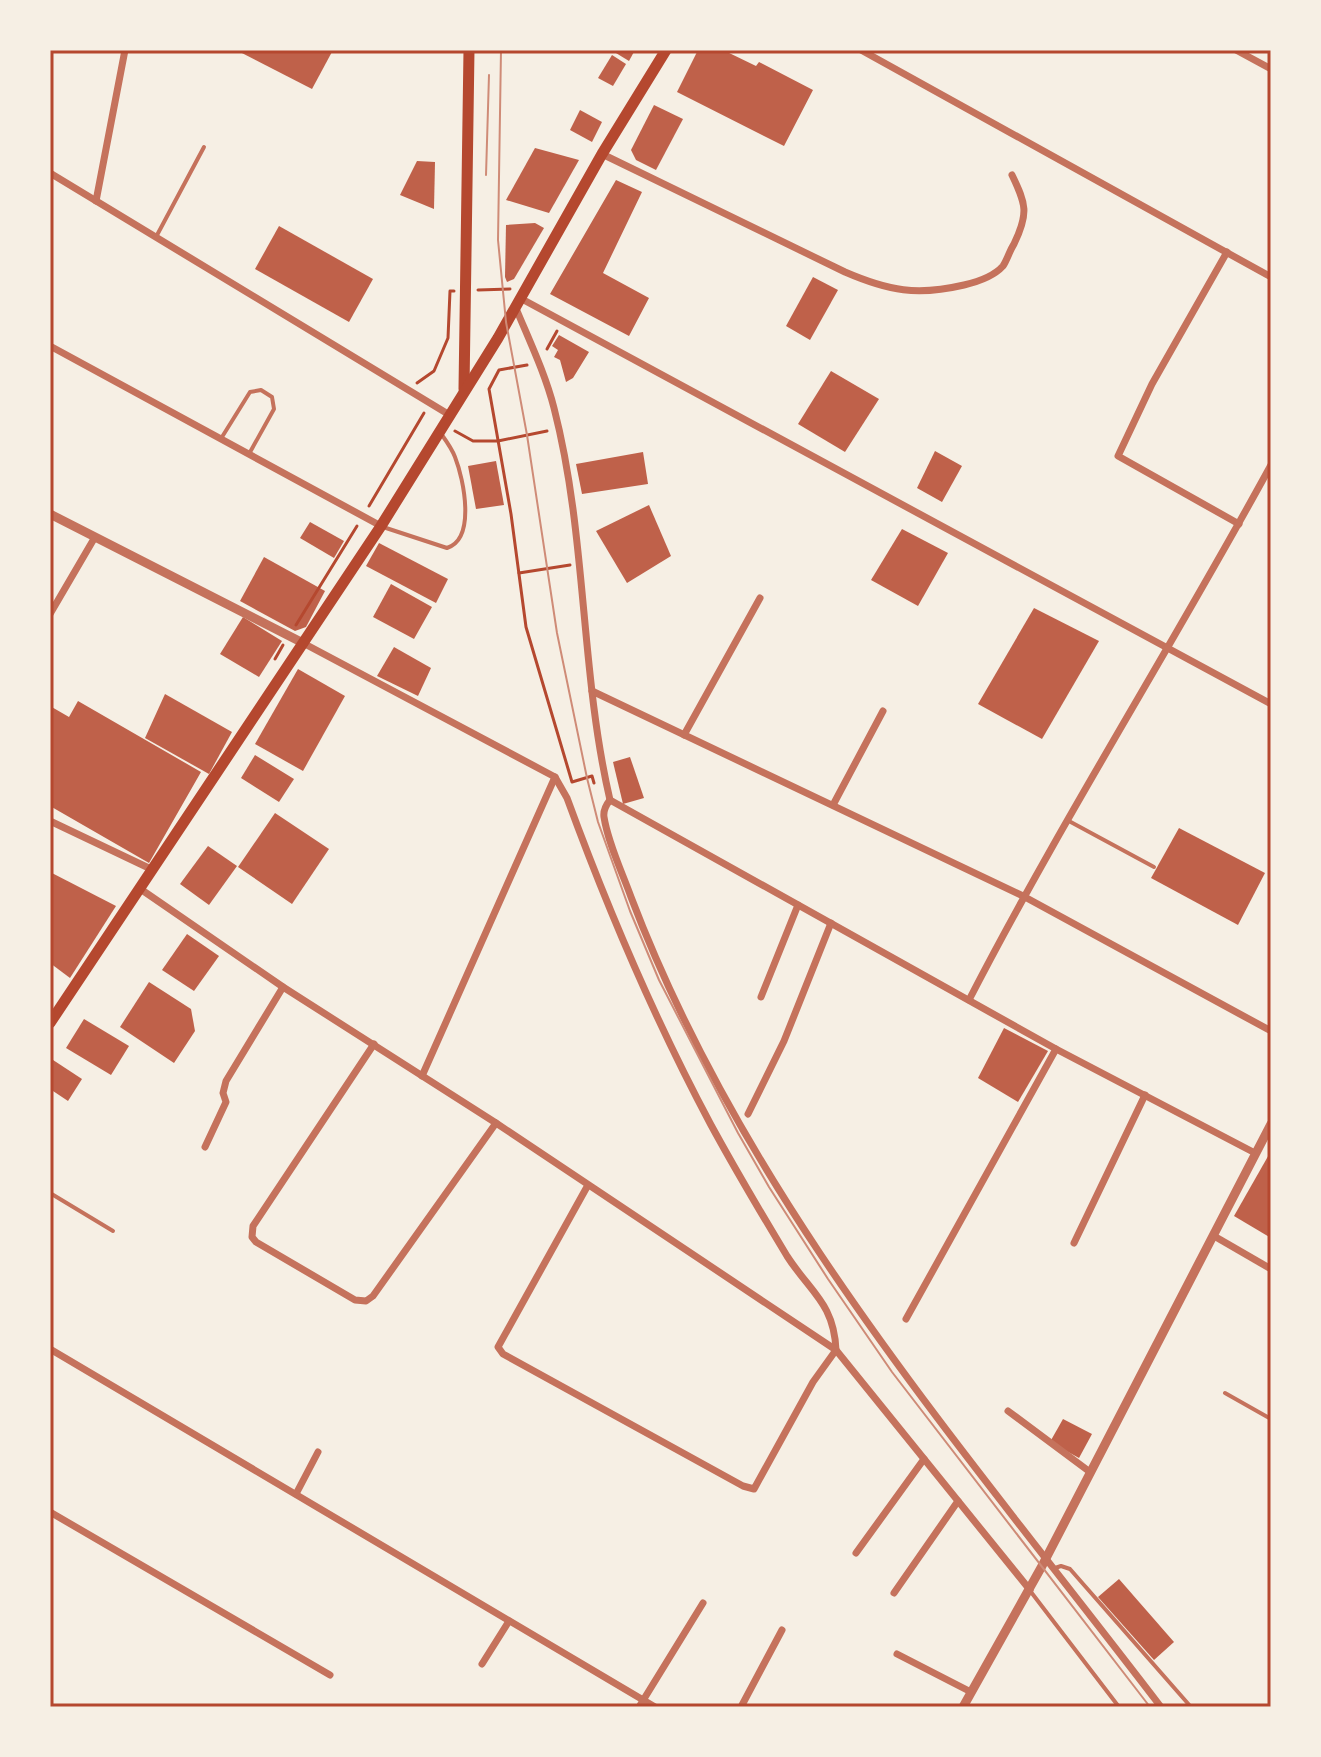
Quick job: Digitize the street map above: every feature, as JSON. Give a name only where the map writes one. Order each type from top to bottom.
[{"type":"main road","points":[[464,390],[469,50]]},
{"type":"main road","points":[[50,1023],[381,526],[464,390],[515,297],[533,274],[666,50]]},
{"type":"street","points":[[96,201],[125,50]]},
{"type":"street","points":[[861,50],[1271,277]]},
{"type":"street","points":[[1236,50],[1271,69]]},
{"type":"street","points":[[602,154],[845,272],[875,285],[905,292],[935,292],[978,282],[1002,266],[1025,217],[1025,201],[1012,175]]},
{"type":"street","points":[[50,173],[448,414]]},
{"type":"street","points":[[1227,252],[1152,384],[1118,456],[1239,524]]},
{"type":"street","points":[[515,297],[563,320],[869,489],[1271,704]]},
{"type":"street","points":[[515,297],[559,429],[579,564],[592,691],[610,800],[604,816],[660,970],[679,1011],[776,1188],[856,1310],[909,1384],[1161,1707]]},
{"type":"street","points":[[50,346],[381,526]]},
{"type":"street","points":[[969,1000],[1023,896],[1169,648],[1271,465]]},
{"type":"street","points":[[50,514],[303,643],[555,777],[567,798],[619,930],[668,1040],[713,1128],[789,1259],[827,1310],[835,1327],[836,1350],[813,1382],[754,1489],[743,1486],[503,1354],[498,1347],[588,1185]]},
{"type":"street","points":[[50,614],[95,537]]},
{"type":"street","points":[[684,735],[760,598]]},
{"type":"street","points":[[592,691],[1023,896],[1271,1031]]},
{"type":"street","points":[[833,805],[883,711]]},
{"type":"street","points":[[422,1076],[555,777]]},
{"type":"street","points":[[610,800],[1056,1049],[1255,1153]]},
{"type":"street","points":[[50,821],[153,870]]},
{"type":"street","points":[[139,888],[283,987],[496,1123],[836,1350],[1030,1590]]},
{"type":"street","points":[[761,997],[798,905]]},
{"type":"street","points":[[748,1114],[784,1041],[831,923]]},
{"type":"street","points":[[205,1147],[226,1102],[223,1093],[226,1081],[283,987]]},
{"type":"street","points":[[374,1044],[253,1226],[252,1237],[256,1242],[355,1300],[366,1301],[373,1296],[496,1123]]},
{"type":"street","points":[[906,1319],[1056,1049]]},
{"type":"street","points":[[1074,1243],[1145,1095]]},
{"type":"street","points":[[963,1707],[1030,1590],[1271,1124]]},
{"type":"street","points":[[1214,1236],[1271,1269]]},
{"type":"street","points":[[50,1349],[509,1621],[641,1703],[655,1707]]},
{"type":"street","points":[[1008,1411],[1090,1472]]},
{"type":"street","points":[[296,1494],[318,1452]]},
{"type":"street","points":[[856,1553],[924,1459]]},
{"type":"street","points":[[894,1593],[958,1501]]},
{"type":"street","points":[[50,1512],[330,1675]]},
{"type":"street","points":[[641,1703],[703,1603]]},
{"type":"street","points":[[482,1664],[509,1621]]},
{"type":"street","points":[[741,1707],[782,1630]]},
{"type":"street","points":[[897,1654],[971,1692]]},
{"type":"lane","points":[[156,237],[204,147]]},
{"type":"lane","points":[[221,439],[250,392],[261,390],[272,397],[274,409],[249,454]]},
{"type":"lane","points":[[381,526],[447,548],[456,546],[464,535],[460,473],[454,454],[439,430]]},
{"type":"lane","points":[[1067,820],[1154,867]]},
{"type":"lane","points":[[50,1193],[113,1231]]},
{"type":"lane","points":[[1225,1393],[1271,1419]]},
{"type":"lane","points":[[1055,1568],[1070,1569],[1191,1707]]},
{"type":"lane","points":[[1030,1590],[1119,1707]]},
{"type":"path","points":[[410,391],[434,371],[448,338],[450,291],[515,297]]},
{"type":"path","points":[[563,320],[539,362],[499,370],[489,389],[526,627],[572,782],[592,776],[595,791],[607,788]]},
{"type":"path","points":[[424,412],[425,406]]},
{"type":"path","points":[[519,573],[579,564]]},
{"type":"building","points":[[236,50],[333,50],[312,89]]},
{"type":"building","points":[[611,50],[635,50],[629,61]]},
{"type":"building","points":[[698,50],[723,50],[756,66],[759,62],[813,90],[784,146],[677,92]]},
{"type":"building","points":[[612,55],[626,64],[613,86],[598,78]]},
{"type":"building","points":[[654,105],[683,119],[656,170],[636,160],[631,150]]},
{"type":"building","points":[[580,110],[602,122],[592,142],[570,130]]},
{"type":"building","points":[[535,148],[579,160],[549,213],[506,200]]},
{"type":"building","points":[[417,161],[435,162],[434,209],[400,195]]},
{"type":"building","points":[[616,180],[642,192],[603,273],[649,298],[629,336],[550,294]]},
{"type":"building","points":[[535,223],[544,228],[514,279],[507,282],[506,225]]},
{"type":"building","points":[[279,226],[373,279],[349,322],[255,269]]},
{"type":"building","points":[[813,277],[838,290],[810,340],[786,326]]},
{"type":"building","points":[[559,335],[589,352],[573,378],[566,382],[560,360],[554,357],[558,350],[552,346]]},
{"type":"building","points":[[831,371],[879,399],[845,452],[798,424]]},
{"type":"building","points":[[935,451],[962,466],[942,502],[917,488]]},
{"type":"building","points":[[643,452],[648,484],[582,494],[576,464]]},
{"type":"building","points":[[496,461],[504,505],[476,509],[468,466]]},
{"type":"building","points":[[649,505],[671,556],[627,583],[596,531]]},
{"type":"building","points":[[310,522],[344,541],[334,558],[300,538]]},
{"type":"building","points":[[902,529],[948,553],[918,606],[871,580]]},
{"type":"building","points":[[379,543],[448,579],[436,603],[366,566]]},
{"type":"building","points":[[264,557],[325,591],[306,627],[295,631],[240,601]]},
{"type":"building","points":[[391,584],[432,607],[414,639],[373,617]]},
{"type":"building","points":[[1034,608],[1099,641],[1042,739],[978,704]]},
{"type":"building","points":[[243,617],[282,641],[259,677],[220,654]]},
{"type":"building","points":[[394,647],[431,668],[418,696],[377,676]]},
{"type":"building","points":[[298,669],[345,696],[303,771],[255,744]]},
{"type":"building","points":[[165,694],[232,732],[209,774],[145,738]]},
{"type":"building","points":[[78,701],[201,772],[149,863],[50,806],[50,706],[69,717]]},
{"type":"building","points":[[255,755],[294,779],[279,802],[241,778]]},
{"type":"building","points":[[630,757],[644,798],[623,804],[613,762]]},
{"type":"building","points":[[275,813],[329,849],[292,904],[238,867]]},
{"type":"building","points":[[1179,828],[1265,873],[1238,925],[1151,878]]},
{"type":"building","points":[[208,846],[237,866],[209,905],[180,884]]},
{"type":"building","points":[[50,872],[116,906],[70,978],[50,963]]},
{"type":"building","points":[[187,934],[219,956],[194,991],[162,970]]},
{"type":"building","points":[[149,982],[191,1009],[195,1031],[174,1063],[120,1027]]},
{"type":"building","points":[[84,1019],[129,1046],[111,1075],[66,1048]]},
{"type":"building","points":[[1004,1028],[1048,1051],[1018,1102],[978,1078]]},
{"type":"building","points":[[50,1058],[82,1079],[68,1101],[50,1089]]},
{"type":"building","points":[[1271,1151],[1271,1238],[1234,1216]]},
{"type":"building","points":[[1063,1419],[1092,1434],[1079,1458],[1050,1442]]},
{"type":"building","points":[[1119,1579],[1174,1642],[1154,1660],[1098,1597]]},
{"type":"tram line","points":[[501,50],[498,240],[506,322],[527,435],[557,633],[587,778],[598,822],[630,911],[659,980],[738,1133],[828,1279],[892,1372],[1150,1707]]},
{"type":"tram line","points":[[486,175],[489,75]]}]
